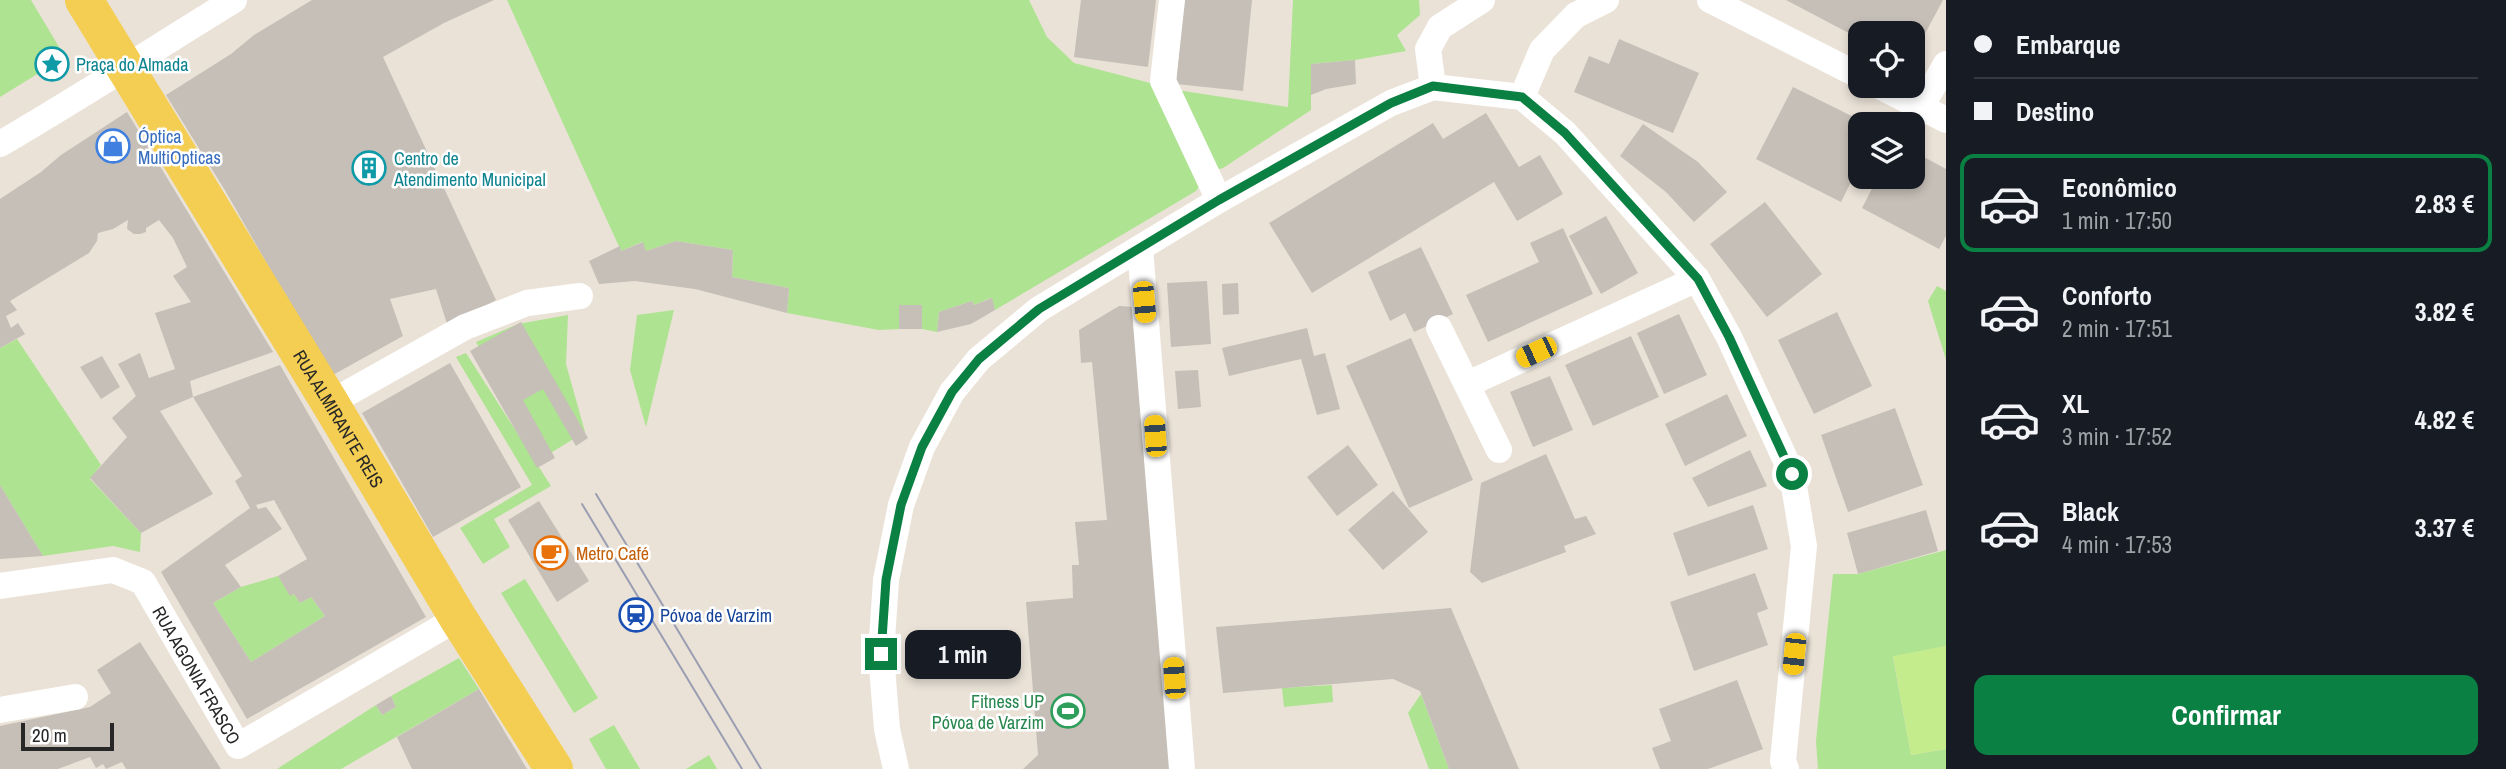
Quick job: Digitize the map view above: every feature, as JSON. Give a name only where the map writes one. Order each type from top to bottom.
[{"type":"main road","points":[[84,0],[125,66]]},
{"type":"main road","name":"RUA ALMIRANTE REIS","points":[[125,66],[458,618],[554,769]]},
{"type":"street","points":[[0,144],[234,0]]},
{"type":"street","points":[[1172,0],[1163,81],[1219,200]]},
{"type":"street","points":[[1433,86],[1428,49],[1440,27],[1482,0]]},
{"type":"street","points":[[1522,97],[1542,50],[1576,15],[1606,0]]},
{"type":"street","points":[[1710,0],[1848,70]]},
{"type":"street","points":[[1921,107],[1946,64]]},
{"type":"street","points":[[896,769],[887,729],[881,654],[886,580],[901,505],[922,447],[952,392],[979,359],[1039,309],[1219,200],[1391,103],[1433,86],[1522,97],[1565,133],[1698,279],[1729,337],[1792,474],[1804,546],[1783,761],[1786,769]]},
{"type":"street","points":[[1903,98],[1946,120]]},
{"type":"street","points":[[1140,248],[1182,769]]},
{"type":"street","points":[[1468,384],[1698,279]]},
{"type":"street","points":[[330,402],[465,327],[527,303],[580,296]]},
{"type":"street","points":[[1440,328],[1499,450]]},
{"type":"street","name":"RUA AGONIA FRASCO","points":[[0,586],[113,570],[143,582],[238,746],[458,618]]},
{"type":"street","points":[[0,710],[75,697]]},
{"type":"green space","points":[[0,0],[31,0],[65,57],[0,97]]},
{"type":"green space","points":[[507,0],[1029,0],[1047,37],[1074,63],[1154,84],[1202,182],[1196,191],[995,310],[991,298],[974,305],[972,301],[939,312],[937,332],[922,329],[921,305],[899,305],[899,329],[879,330],[787,313],[789,288],[732,277],[733,250],[676,241],[646,251],[642,242],[621,251]]},
{"type":"green space","points":[[1293,0],[1419,0],[1420,15],[1397,35],[1406,51],[1311,64],[1311,110],[1216,170],[1170,89],[1288,107]]},
{"type":"green space","points":[[1937,286],[1946,291],[1946,360],[1928,301]]},
{"type":"green space","points":[[674,310],[646,427],[630,370],[637,315]]},
{"type":"green space","points":[[568,315],[566,364],[585,432],[544,457],[476,342],[518,324]]},
{"type":"green space","points":[[17,339],[101,465],[90,479],[141,533],[140,552],[113,546],[43,556],[0,485],[0,348]]},
{"type":"green space","points":[[466,353],[551,486],[494,519],[510,547],[483,564],[460,528],[532,485],[456,357]]},
{"type":"green space","points":[[1946,550],[1946,646],[1893,657],[1911,755],[1946,749],[1946,769],[1818,769],[1816,741],[1833,574],[1858,574]]},
{"type":"green space","points":[[278,576],[290,595],[294,594],[300,603],[311,597],[325,616],[251,662],[213,603],[241,587]]},
{"type":"green space","points":[[525,579],[598,698],[574,713],[501,593]]},
{"type":"green space","points":[[1946,646],[1946,749],[1911,755],[1893,656]]},
{"type":"green space","points":[[459,658],[479,689],[341,769],[277,769],[376,705],[382,715],[396,707],[391,696]]},
{"type":"green space","points":[[1332,685],[1333,702],[1284,707],[1282,688]]},
{"type":"green space","points":[[1421,694],[1449,769],[1429,769],[1408,713]]},
{"type":"green space","points":[[614,725],[640,769],[606,769],[589,739]]},
{"type":"green space","points":[[709,755],[717,769],[686,769]]},
{"type":"building","points":[[312,0],[494,0],[444,23],[383,57],[496,300],[448,327],[436,289],[390,299],[403,336],[331,376],[226,192],[166,95],[231,54],[254,35]]},
{"type":"building","points":[[1081,0],[1156,0],[1148,67],[1074,57]]},
{"type":"building","points":[[1184,0],[1252,0],[1243,91],[1176,84]]},
{"type":"building","points":[[1786,0],[1943,0],[1925,34],[1925,21],[1848,21],[1848,33]]},
{"type":"building","points":[[1619,39],[1699,73],[1673,133],[1574,92],[1589,56],[1609,64]]},
{"type":"building","points":[[1355,60],[1356,84],[1326,89],[1311,95],[1311,64]]},
{"type":"building","points":[[1793,87],[1848,114],[1848,188],[1841,202],[1756,159]]},
{"type":"building","points":[[127,112],[273,352],[190,381],[193,397],[160,411],[213,494],[141,533],[90,478],[127,437],[112,418],[136,396],[118,364],[140,353],[149,378],[175,369],[155,313],[191,302],[173,276],[187,267],[173,238],[159,220],[140,234],[134,234],[127,229],[128,220],[113,229],[98,233],[97,241],[89,253],[10,301],[17,310],[6,316],[11,328],[18,323],[25,334],[0,348],[0,199]]},
{"type":"building","points":[[1486,113],[1519,167],[1540,155],[1563,194],[1517,221],[1494,182],[1312,293],[1269,223],[1433,123],[1443,139]]},
{"type":"building","points":[[1643,124],[1698,162],[1727,192],[1694,222],[1666,192],[1620,156]]},
{"type":"building","points":[[1925,158],[1946,169],[1946,236],[1939,249],[1862,208],[1872,189],[1925,189]]},
{"type":"building","points":[[1765,202],[1822,274],[1767,317],[1710,244]]},
{"type":"building","points":[[1606,216],[1638,273],[1601,294],[1569,236]]},
{"type":"building","points":[[1563,228],[1593,294],[1488,342],[1466,295],[1539,262],[1530,243]]},
{"type":"building","points":[[676,241],[733,250],[732,277],[789,288],[787,313],[695,289],[635,281],[599,284],[589,261],[620,246],[621,251],[643,242],[646,251]]},
{"type":"building","points":[[1421,247],[1453,314],[1414,332],[1405,313],[1390,321],[1368,272]]},
{"type":"building","points":[[1207,281],[1211,344],[1171,347],[1167,283]]},
{"type":"building","points":[[1238,283],[1239,314],[1223,315],[1222,284]]},
{"type":"building","points":[[992,298],[995,310],[971,324],[937,332],[939,312],[972,301],[974,305]]},
{"type":"building","points":[[899,305],[922,305],[922,329],[899,329]]},
{"type":"building","points":[[1119,306],[1134,307],[1174,769],[1023,769],[1038,755],[1026,602],[1073,598],[1072,565],[1079,565],[1075,522],[1107,520],[1092,362],[1081,363],[1079,330]]},
{"type":"building","points":[[1837,312],[1872,386],[1814,414],[1778,340]]},
{"type":"building","points":[[1679,314],[1707,375],[1664,394],[1637,333]]},
{"type":"building","points":[[521,322],[588,438],[576,446],[543,389],[523,400],[555,458],[537,468],[470,351]]},
{"type":"building","points":[[1307,328],[1314,356],[1325,353],[1340,409],[1317,415],[1301,359],[1229,376],[1222,348]]},
{"type":"building","points":[[1631,336],[1659,397],[1593,426],[1565,365]]},
{"type":"building","points":[[1411,338],[1473,480],[1409,508],[1346,366]]},
{"type":"building","points":[[102,356],[120,387],[101,399],[80,367]]},
{"type":"building","points":[[450,363],[521,487],[433,537],[362,413]]},
{"type":"building","points":[[280,365],[426,617],[247,719],[161,572],[250,508],[235,481],[242,476],[193,397]],"holes":[[[274,500],[307,559],[278,576],[290,596],[294,594],[300,603],[311,597],[325,616],[251,662],[213,603],[241,587],[225,565],[282,529],[266,507],[258,509],[256,505]]]},
{"type":"building","points":[[1198,370],[1201,407],[1178,409],[1175,371]]},
{"type":"building","points":[[1550,376],[1573,430],[1533,447],[1510,392]]},
{"type":"building","points":[[1727,394],[1747,436],[1685,466],[1665,424]]},
{"type":"building","points":[[1895,408],[1923,485],[1848,512],[1821,435]]},
{"type":"building","points":[[1348,445],[1378,485],[1337,516],[1307,477]]},
{"type":"building","points":[[1750,450],[1767,486],[1708,507],[1692,478]]},
{"type":"building","points":[[1546,454],[1575,519],[1586,516],[1596,534],[1564,546],[1566,552],[1482,583],[1470,572],[1481,483]]},
{"type":"building","points":[[0,485],[43,556],[0,559]]},
{"type":"building","points":[[1393,491],[1428,532],[1383,570],[1348,530]]},
{"type":"building","points":[[539,501],[589,581],[557,602],[508,520]]},
{"type":"building","points":[[1753,505],[1768,549],[1688,576],[1673,533]]},
{"type":"building","points":[[1926,510],[1938,551],[1858,574],[1847,533]]},
{"type":"building","points":[[1755,573],[1768,609],[1757,613],[1768,645],[1694,671],[1670,602]]},
{"type":"building","points":[[1451,608],[1519,769],[1449,769],[1420,691],[1393,679],[1223,693],[1216,627]]},
{"type":"building","points":[[140,642],[221,769],[126,769],[122,762],[106,769],[103,764],[96,768],[90,757],[58,769],[0,769],[0,726],[90,707],[111,693],[97,670]]},
{"type":"building","points":[[1737,680],[1763,749],[1708,769],[1660,769],[1652,748],[1671,741],[1659,709]]},
{"type":"building","points":[[479,689],[527,769],[412,769],[397,737]]},
{"type":"building","points":[[391,696],[396,707],[382,715],[376,705]]},
{"type":"tram line","points":[[596,494],[761,769]]},
{"type":"tram line","points":[[582,504],[742,769]]},
{"type":"place","name":"Praça do Almada","points":[[52,64]]},
{"type":"place","name":"Óptica MultiOpticas","points":[[113,146]]},
{"type":"place","name":"Centro de Atendimento Municipal","points":[[369,168]]},
{"type":"place","name":"Metro Café","points":[[551,553]]},
{"type":"place","name":"Póvoa de Varzim","points":[[636,615]]},
{"type":"place","name":"Fitness UP Póvoa de Varzim","points":[[1068,711]]},
{"type":"route","points":[[881,654],[886,580],[901,505],[922,447],[952,392],[979,359],[1039,309],[1219,200],[1391,103],[1433,86],[1522,97],[1565,133],[1698,279],[1729,337],[1792,474]]}]
